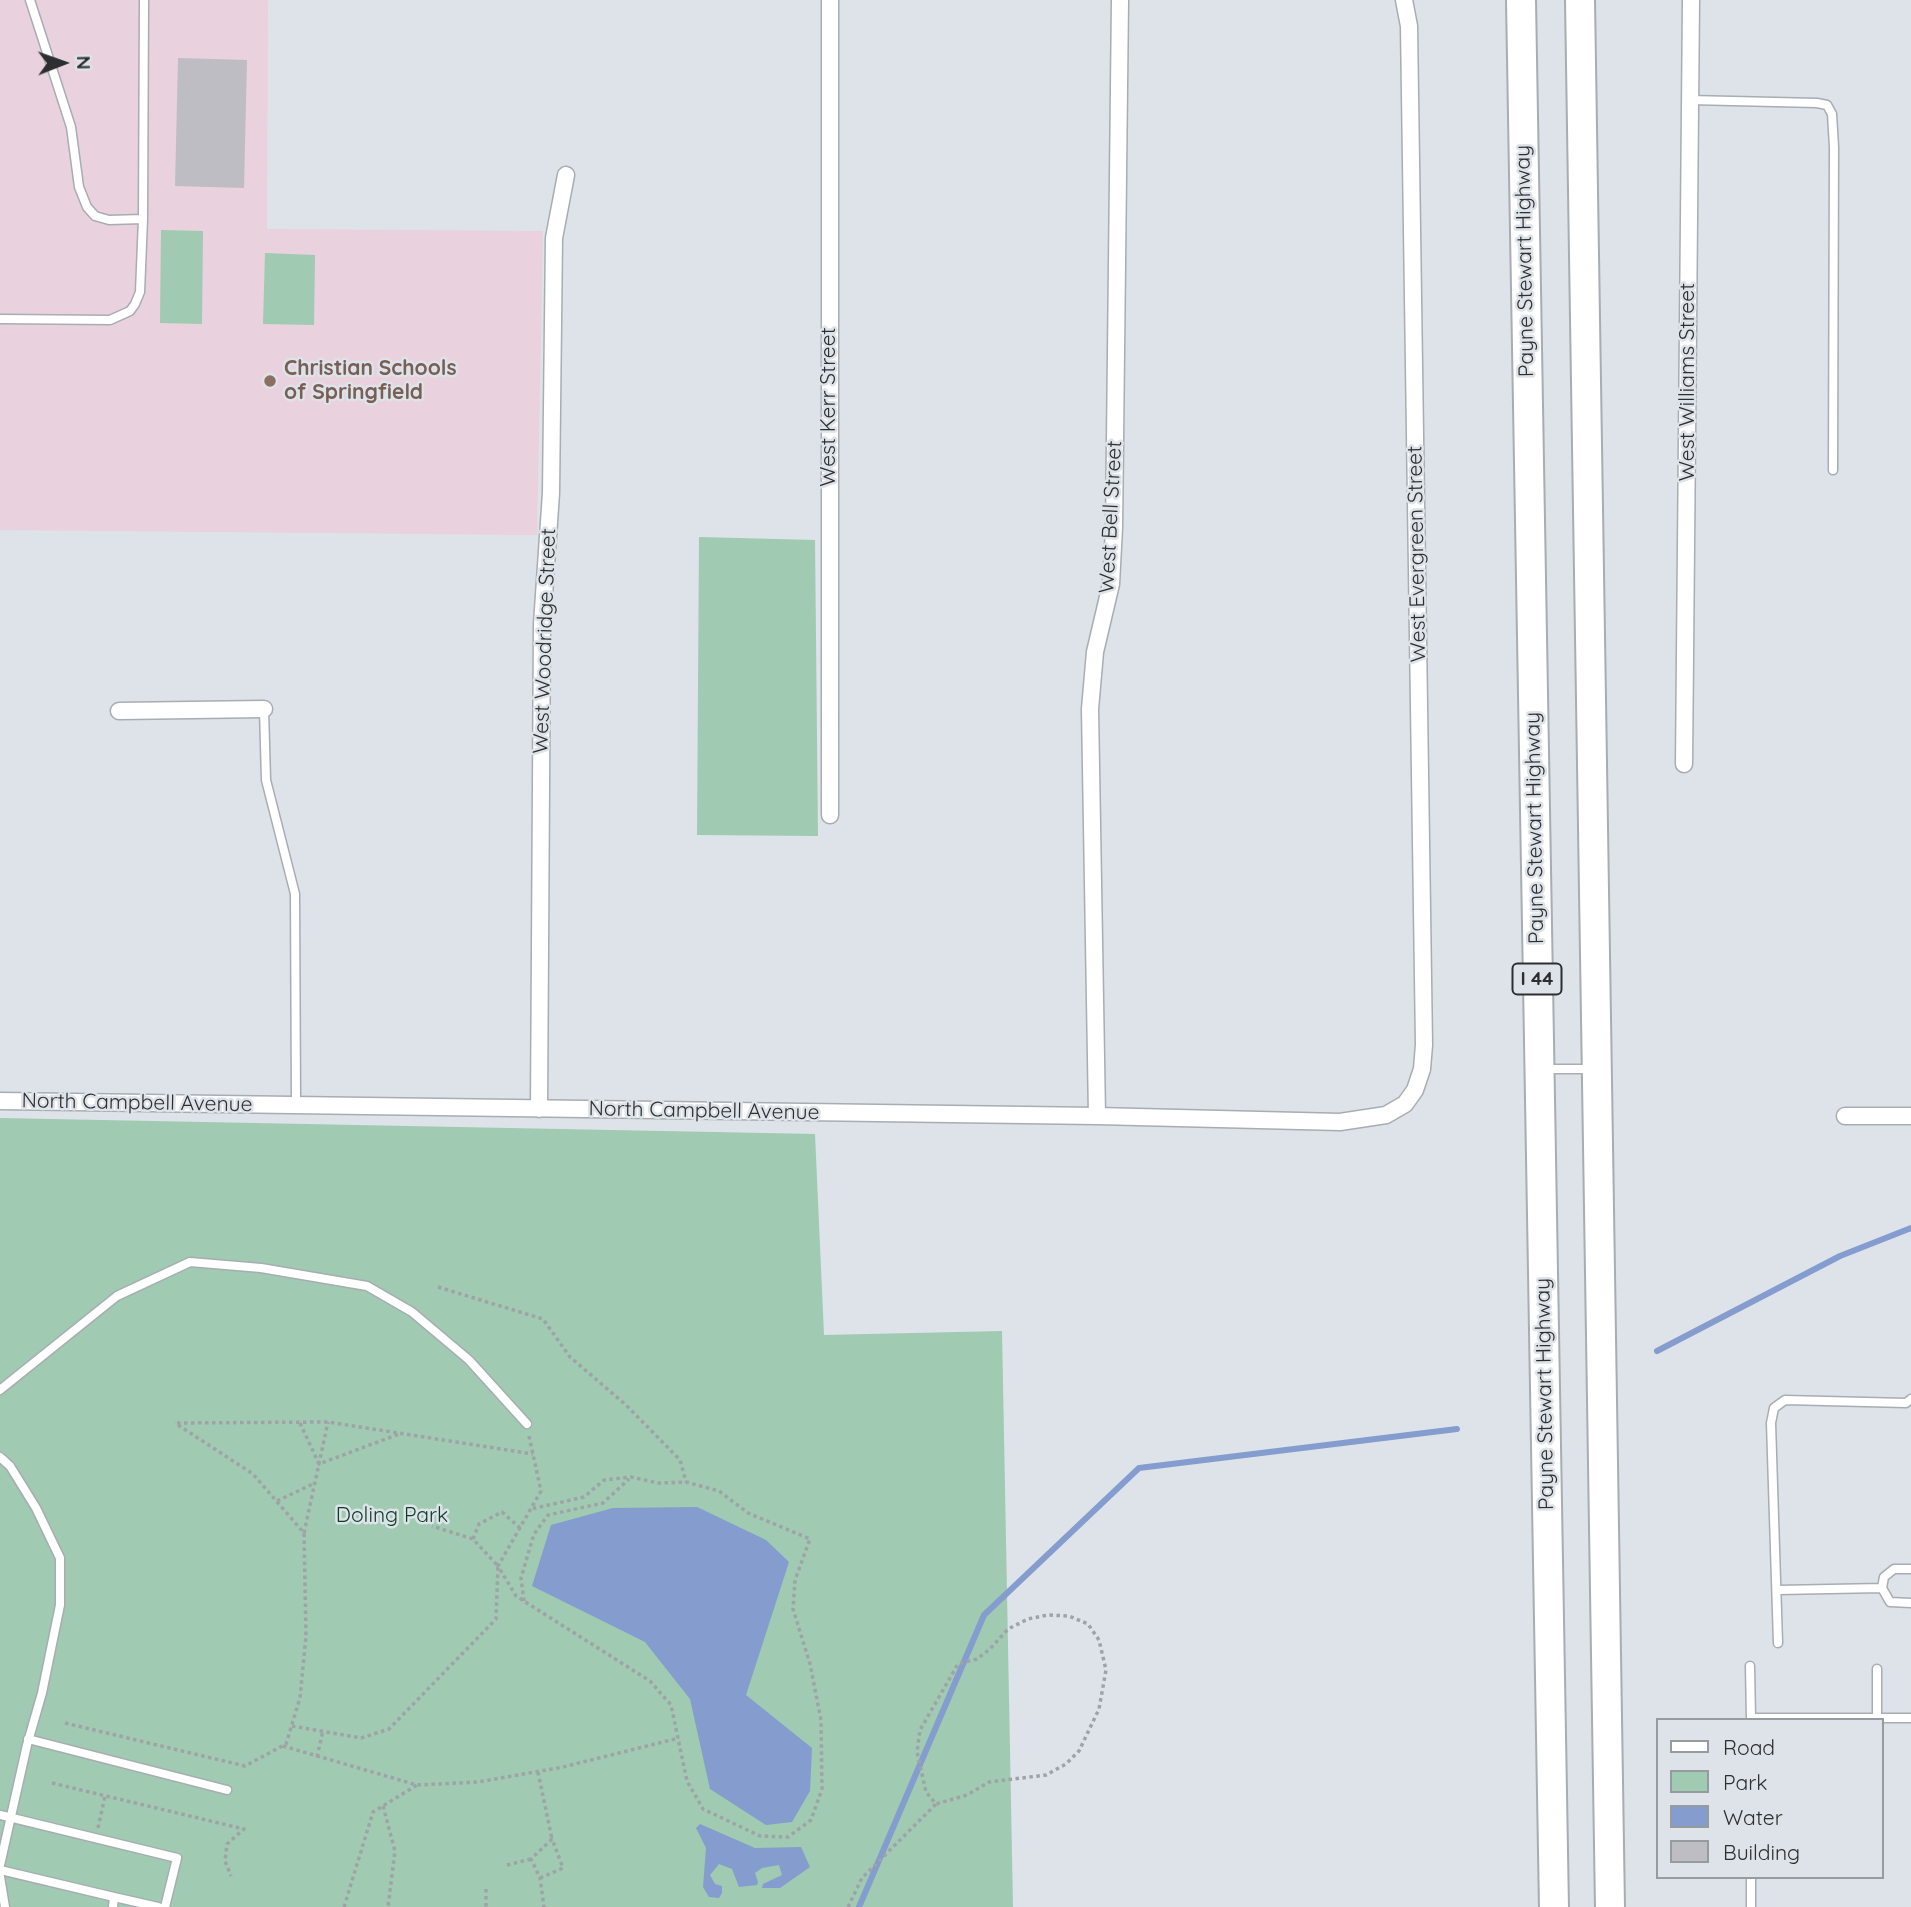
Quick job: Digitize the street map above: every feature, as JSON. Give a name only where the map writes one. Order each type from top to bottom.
[{"type":"highway","name":"Payne Stewart Highway","points":[[1521,0],[1554,1907]]},
{"type":"highway","points":[[1580,0],[1611,1907]]},
{"type":"street","name":"West Kerr Street","points":[[830,0],[830,814]]},
{"type":"street","name":"West Bell Street","points":[[1097,1116],[1090,709],[1095,653],[1111,584],[1114,528],[1120,0]]},
{"type":"street","name":"West Evergreen Street","points":[[1405,0],[1409,26],[1424,1045],[1419,1079],[1405,1104]]},
{"type":"street","name":"West Williams Street","points":[[1684,764],[1691,0]]},
{"type":"street","name":"West Woodridge Street","points":[[539,1109],[542,624],[551,493],[554,238],[566,175]]},
{"type":"street","points":[[119,711],[264,709]]},
{"type":"street","name":"North Campbell Avenue","points":[[0,1101],[1097,1116],[1340,1122],[1386,1115],[1405,1104]]},
{"type":"street","points":[[1845,1116],[1911,1116]]},
{"type":"lane","points":[[30,0],[72,127],[79,187],[86,207],[95,216],[109,220],[143,219]]},
{"type":"lane","points":[[0,319],[110,320],[130,311],[140,292],[144,0]]},
{"type":"lane","points":[[1690,100],[1817,103],[1827,106],[1832,114],[1832,470]]},
{"type":"lane","points":[[264,709],[265,780],[295,894],[296,1104]]},
{"type":"lane","points":[[1539,1069],[1597,1069]]},
{"type":"lane","points":[[0,1390],[117,1296],[190,1262],[261,1268],[367,1286],[412,1312],[469,1360],[527,1424]]},
{"type":"lane","points":[[1778,1643],[1771,1423],[1774,1408],[1785,1400],[1906,1403],[1911,1399]]},
{"type":"lane","points":[[0,1457],[10,1466],[36,1508],[60,1558],[60,1605],[0,1867],[158,1907]]},
{"type":"lane","points":[[1911,1569],[1894,1569],[1884,1577],[1882,1588],[1890,1602],[1911,1603]]},
{"type":"lane","points":[[1778,1590],[1882,1588]]},
{"type":"lane","points":[[1750,1666],[1751,1718]]},
{"type":"lane","points":[[1877,1669],[1877,1718]]},
{"type":"lane","points":[[1883,1719],[1911,1718]]},
{"type":"lane","points":[[28,1739],[226,1790]]},
{"type":"lane","points":[[0,1815],[177,1858],[165,1907]]},
{"type":"lane","points":[[0,1877],[5,1907]]},
{"type":"lane","points":[[1751,1879],[1751,1907]]},
{"type":"lane","points":[[113,1907],[114,1897]]},
{"type":"path","points":[[438,1287],[543,1319],[570,1357],[626,1405],[680,1460],[686,1482]]},
{"type":"path","points":[[304,1533],[253,1475],[174,1423],[328,1422],[533,1454]]},
{"type":"path","points":[[65,1723],[245,1766],[286,1744],[300,1698],[306,1636],[304,1533],[328,1422]]},
{"type":"path","points":[[300,1423],[319,1464]]},
{"type":"path","points":[[292,1726],[361,1738],[389,1730],[496,1619],[498,1566],[541,1491],[527,1424]]},
{"type":"path","points":[[319,1464],[400,1433]]},
{"type":"path","points":[[524,1601],[521,1578],[534,1534],[548,1515],[603,1503],[631,1477]]},
{"type":"path","points":[[432,1526],[473,1539],[498,1566],[516,1596],[650,1681],[671,1705],[687,1781],[703,1808],[760,1836],[788,1837],[811,1819],[822,1789],[821,1720],[810,1664],[793,1609],[795,1580],[810,1539],[748,1513],[719,1491],[686,1482],[658,1483],[631,1477],[604,1480],[584,1497],[531,1509]]},
{"type":"path","points":[[276,1501],[315,1483]]},
{"type":"path","points":[[473,1539],[479,1524],[502,1512],[520,1528]]},
{"type":"path","points":[[848,1907],[862,1878],[936,1804],[967,1794],[989,1782],[1046,1775],[1066,1764],[1079,1751],[1099,1709],[1106,1670],[1099,1640],[1088,1624],[1069,1616],[1048,1615],[1028,1619],[1007,1629],[990,1649],[977,1659],[958,1664],[920,1730],[917,1752],[926,1792],[936,1804]]},
{"type":"path","points":[[317,1756],[323,1731]]},
{"type":"path","points":[[283,1746],[417,1785],[478,1782],[563,1768],[680,1738]]},
{"type":"path","points":[[538,1772],[552,1839],[563,1868],[540,1878]]},
{"type":"path","points":[[52,1783],[244,1829],[226,1844],[225,1861],[232,1876]]},
{"type":"path","points":[[344,1907],[373,1812],[417,1785]]},
{"type":"path","points":[[98,1828],[105,1796]]},
{"type":"path","points":[[383,1806],[395,1851],[388,1907]]},
{"type":"path","points":[[507,1865],[531,1859],[552,1839]]},
{"type":"path","points":[[531,1859],[540,1878],[544,1907]]},
{"type":"path","points":[[486,1889],[486,1907]]},
{"type":"shaded area","name":"Christian Schools of Springfield","points":[[0,0],[268,0],[267,229],[543,231],[537,535],[0,530]]},
{"type":"green space","points":[[161,230],[203,231],[202,324],[160,323]]},
{"type":"green space","points":[[265,253],[315,255],[314,325],[263,324]]},
{"type":"green space","points":[[699,537],[815,540],[818,836],[697,835]]},
{"type":"green space","name":"Doling Park","points":[[0,1118],[815,1134],[824,1335],[1002,1331],[1013,1907],[0,1907]]},
{"type":"water","points":[[697,1507],[766,1540],[789,1562],[746,1695],[812,1748],[810,1791],[792,1822],[766,1825],[710,1789],[690,1699],[645,1642],[532,1586],[551,1525],[613,1508]]},
{"type":"water","points":[[700,1824],[755,1848],[801,1847],[810,1867],[780,1888],[762,1888],[763,1884],[782,1875],[779,1865],[762,1868],[755,1873],[757,1885],[739,1887],[732,1869],[719,1864],[710,1875],[715,1884],[722,1886],[722,1893],[719,1898],[709,1897],[703,1887],[706,1848],[696,1828]]},
{"type":"building","points":[[178,58],[247,60],[244,188],[175,186]]},
{"type":"waterway","points":[[1657,1351],[1840,1256],[1911,1228]]},
{"type":"waterway","points":[[859,1907],[984,1615],[1139,1468],[1457,1429]]},
{"type":"place","name":"Christian Schools of Springfield","points":[[270,381]]}]
